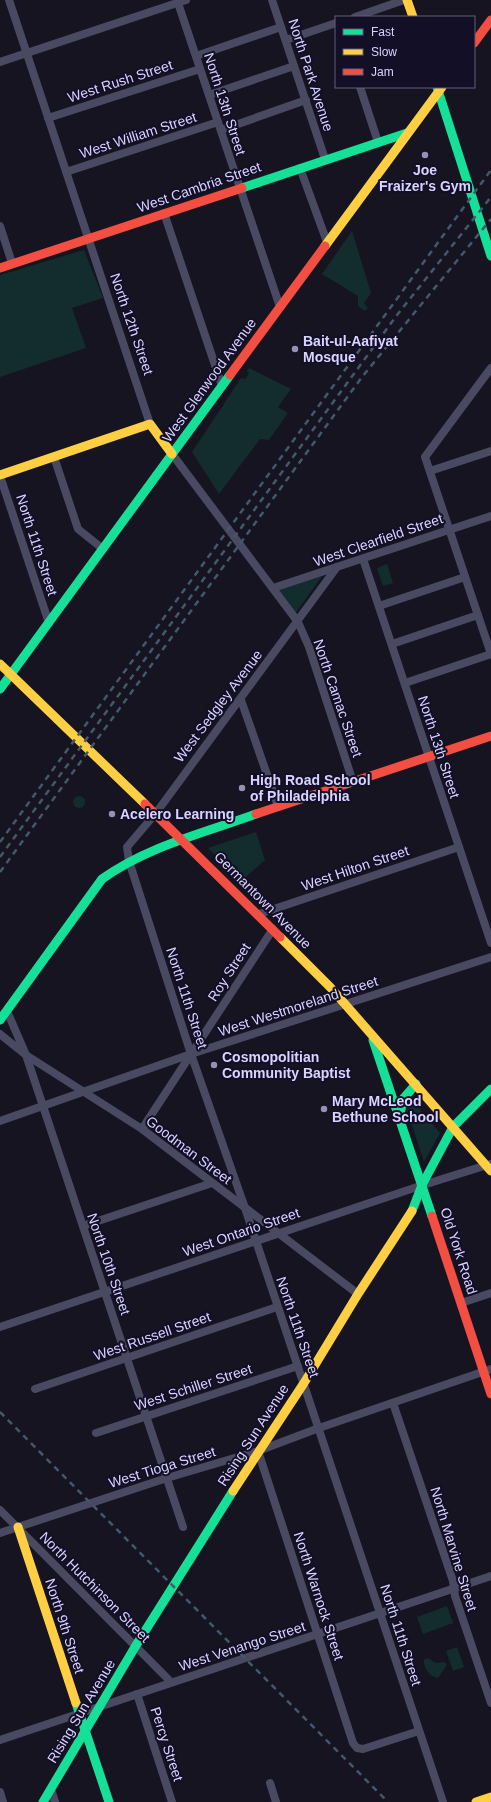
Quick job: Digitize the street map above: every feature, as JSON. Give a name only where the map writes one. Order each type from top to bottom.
[{"type":"street","name":"North 12th Street","points":[[9,0],[150,424],[298,622]]},
{"type":"street","points":[[0,62],[177,1],[186,0]]},
{"type":"street","name":"North Park Avenue","points":[[272,0],[325,159]]},
{"type":"street","points":[[358,16],[406,0],[413,16]]},
{"type":"street","name":"North 13th Street","points":[[177,1],[280,307]]},
{"type":"street","points":[[475,42],[491,20]]},
{"type":"street","points":[[286,40],[335,24]]},
{"type":"street","points":[[196,56],[281,27]]},
{"type":"street","points":[[209,95],[294,66]]},
{"type":"street","name":"West Rush Street","points":[[48,118],[200,69]]},
{"type":"street","points":[[360,88],[378,142]]},
{"type":"street","points":[[439,88],[491,256]]},
{"type":"street","name":"West Glenwood Avenue","points":[[0,689],[439,88]]},
{"type":"street","name":"West William Street","points":[[66,172],[306,100]]},
{"type":"street","name":"West Cambria Street","points":[[0,268],[407,133]]},
{"type":"street","points":[[300,168],[327,242]]},
{"type":"street","points":[[164,214],[222,386]]},
{"type":"street","points":[[0,226],[12,263]]},
{"type":"street","points":[[405,683],[491,654],[425,456],[491,368]]},
{"type":"street","points":[[0,476],[150,424]]},
{"type":"street","points":[[430,471],[491,451]]},
{"type":"street","points":[[54,457],[78,529],[103,549]]},
{"type":"street","name":"North 11th Street","points":[[0,476],[49,623]]},
{"type":"street","name":"West Clearfield Street","points":[[273,588],[491,516]]},
{"type":"street","name":"North 13th Street","points":[[363,559],[491,943]]},
{"type":"street","name":"West Sedgley Avenue","points":[[129,861],[127,847],[156,814],[337,567]]},
{"type":"street","points":[[379,606],[465,577]]},
{"type":"street","points":[[392,644],[478,615]]},
{"type":"street","name":"North Camac Street","points":[[298,622],[309,647],[353,782]]},
{"type":"street","name":"Germantown Avenue","points":[[0,664],[6,679],[184,840],[259,914],[346,1004],[489,1167]]},
{"type":"street","points":[[241,700],[278,806]]},
{"type":"street","points":[[0,1020],[102,879],[116,868],[155,850],[278,806],[429,758],[491,736]]},
{"type":"street","name":"West Hilton Street","points":[[259,914],[459,846]]},
{"type":"street","name":"North 11th Street","points":[[129,861],[191,1054],[304,1383],[443,1802]]},
{"type":"street","name":"Roy Street","points":[[142,1129],[273,929]]},
{"type":"street","name":"West Westmoreland Street","points":[[0,1121],[191,1054],[491,957]]},
{"type":"street","name":"North 10th Street","points":[[7,1011],[26,1055],[183,1527]]},
{"type":"street","name":"Old York Road","points":[[368,1030],[400,1117],[461,1303],[487,1370],[491,1394]]},
{"type":"street","name":"Goodman Street","points":[[0,1034],[26,1055],[142,1129],[358,1294]]},
{"type":"street","name":"Old York Road","points":[[400,1117],[403,1098],[416,1084]]},
{"type":"street","name":"Rising Sun Avenue","points":[[43,1802],[135,1647],[258,1451],[304,1383],[358,1294],[413,1209],[422,1185],[453,1127],[491,1089]]},
{"type":"street","name":"West Ontario Street","points":[[0,1327],[422,1185],[489,1167]]},
{"type":"street","points":[[83,1226],[212,1183]]},
{"type":"street","points":[[461,1303],[491,1293]]},
{"type":"street","name":"West Russell Street","points":[[35,1389],[277,1308]]},
{"type":"street","name":"West Schiller Street","points":[[96,1433],[298,1366]]},
{"type":"street","name":"West Tioga Street","points":[[0,1533],[167,1478],[258,1451],[319,1428],[487,1370]]},
{"type":"street","name":"North Marvine Street","points":[[393,1403],[454,1581],[455,1596],[491,1703]]},
{"type":"street","name":"North Warnock Street","points":[[258,1451],[353,1743],[356,1747],[363,1749],[419,1731]]},
{"type":"street","name":"North Hutchinson Street","points":[[0,1510],[171,1682]]},
{"type":"street","name":"North 9th Street","points":[[18,1527],[78,1714],[109,1802]]},
{"type":"street","name":"West Venango Street","points":[[0,1740],[491,1576]]},
{"type":"street","name":"Percy Street","points":[[137,1694],[172,1802]]},
{"type":"street","points":[[270,1783],[276,1802]]},
{"type":"street","points":[[51,1789],[55,1802]]},
{"type":"street","points":[[0,1792],[4,1802]]},
{"type":"street","points":[[476,1802],[491,1797]]},
{"type":"green space","points":[[153,127],[156,136],[133,143],[130,134]]},
{"type":"green space","points":[[352,231],[371,293],[364,303],[368,308],[365,311],[358,306],[358,296],[322,274]]},
{"type":"green space","points":[[84,250],[103,298],[72,308],[86,348],[0,377],[0,275]]},
{"type":"green space","points":[[249,368],[291,389],[278,407],[288,413],[269,440],[260,439],[219,494],[192,452],[241,378],[245,379],[249,374],[247,371]]},
{"type":"green space","points":[[387,564],[393,583],[383,586],[377,568]]},
{"type":"green space","points":[[322,576],[295,614],[276,590]]},
{"type":"green space","points":[[79,796],[83,798],[85,802],[83,806],[79,808],[75,806],[73,802],[75,798]]},
{"type":"green space","points":[[256,832],[265,860],[241,881],[208,848]]},
{"type":"green space","points":[[411,1099],[440,1133],[424,1162],[406,1107],[408,1101]]},
{"type":"green space","points":[[447,1606],[453,1623],[423,1634],[417,1617]]},
{"type":"green space","points":[[457,1647],[464,1667],[453,1671],[446,1651]]},
{"type":"green space","points":[[427,1658],[436,1663],[445,1662],[447,1665],[438,1678],[432,1676],[426,1669],[424,1660]]},
{"type":"railway","points":[[0,842],[491,170]]},
{"type":"railway","points":[[0,857],[397,315],[491,197]]},
{"type":"railway","points":[[0,872],[362,377],[491,219]]},
{"type":"railway","points":[[0,1412],[388,1802]]},
{"type":"traffic: fast","points":[[437,88],[491,256]]},
{"type":"traffic: fast","points":[[242,188],[407,133]]},
{"type":"traffic: fast","points":[[0,689],[230,375]]},
{"type":"traffic: fast","points":[[0,1020],[102,879],[157,849],[256,814]]},
{"type":"traffic: fast","points":[[373,1040],[432,1216]]},
{"type":"traffic: fast","points":[[400,1115],[403,1099],[416,1084]]},
{"type":"traffic: fast","points":[[412,1211],[422,1185],[453,1127],[491,1089]]},
{"type":"traffic: fast","points":[[43,1802],[135,1647],[233,1491]]},
{"type":"traffic: fast","points":[[76,1703],[109,1802]]},
{"type":"traffic: slow","points":[[407,0],[413,16]]},
{"type":"traffic: slow","points":[[325,246],[441,88]]},
{"type":"traffic: slow","points":[[0,475],[150,424],[172,454]]},
{"type":"traffic: slow","points":[[0,664],[145,804]]},
{"type":"traffic: slow","points":[[280,937],[330,987],[491,1171]]},
{"type":"traffic: slow","points":[[233,1491],[304,1383],[358,1294],[412,1211]]},
{"type":"traffic: slow","points":[[18,1527],[76,1703]]},
{"type":"traffic: slow","points":[[476,1802],[491,1797]]},
{"type":"traffic: jam","points":[[475,42],[491,20]]},
{"type":"traffic: jam","points":[[0,268],[242,188]]},
{"type":"traffic: jam","points":[[230,375],[325,246]]},
{"type":"traffic: jam","points":[[256,814],[491,736]]},
{"type":"traffic: jam","points":[[145,804],[280,937]]},
{"type":"traffic: jam","points":[[432,1216],[491,1394]]},
{"type":"place","name":"Joe Fraizer's Gym","points":[[425,155]]},
{"type":"place","name":"Bait-ul-Aafiyat Mosque","points":[[295,349]]},
{"type":"place","name":"High Road School of Philadelphia","points":[[242,788]]},
{"type":"place","name":"Acelero Learning","points":[[112,814]]},
{"type":"place","name":"Cosmopolitian Community Baptist","points":[[214,1065]]},
{"type":"place","name":"Mary McLeod Bethune School","points":[[324,1109]]}]
